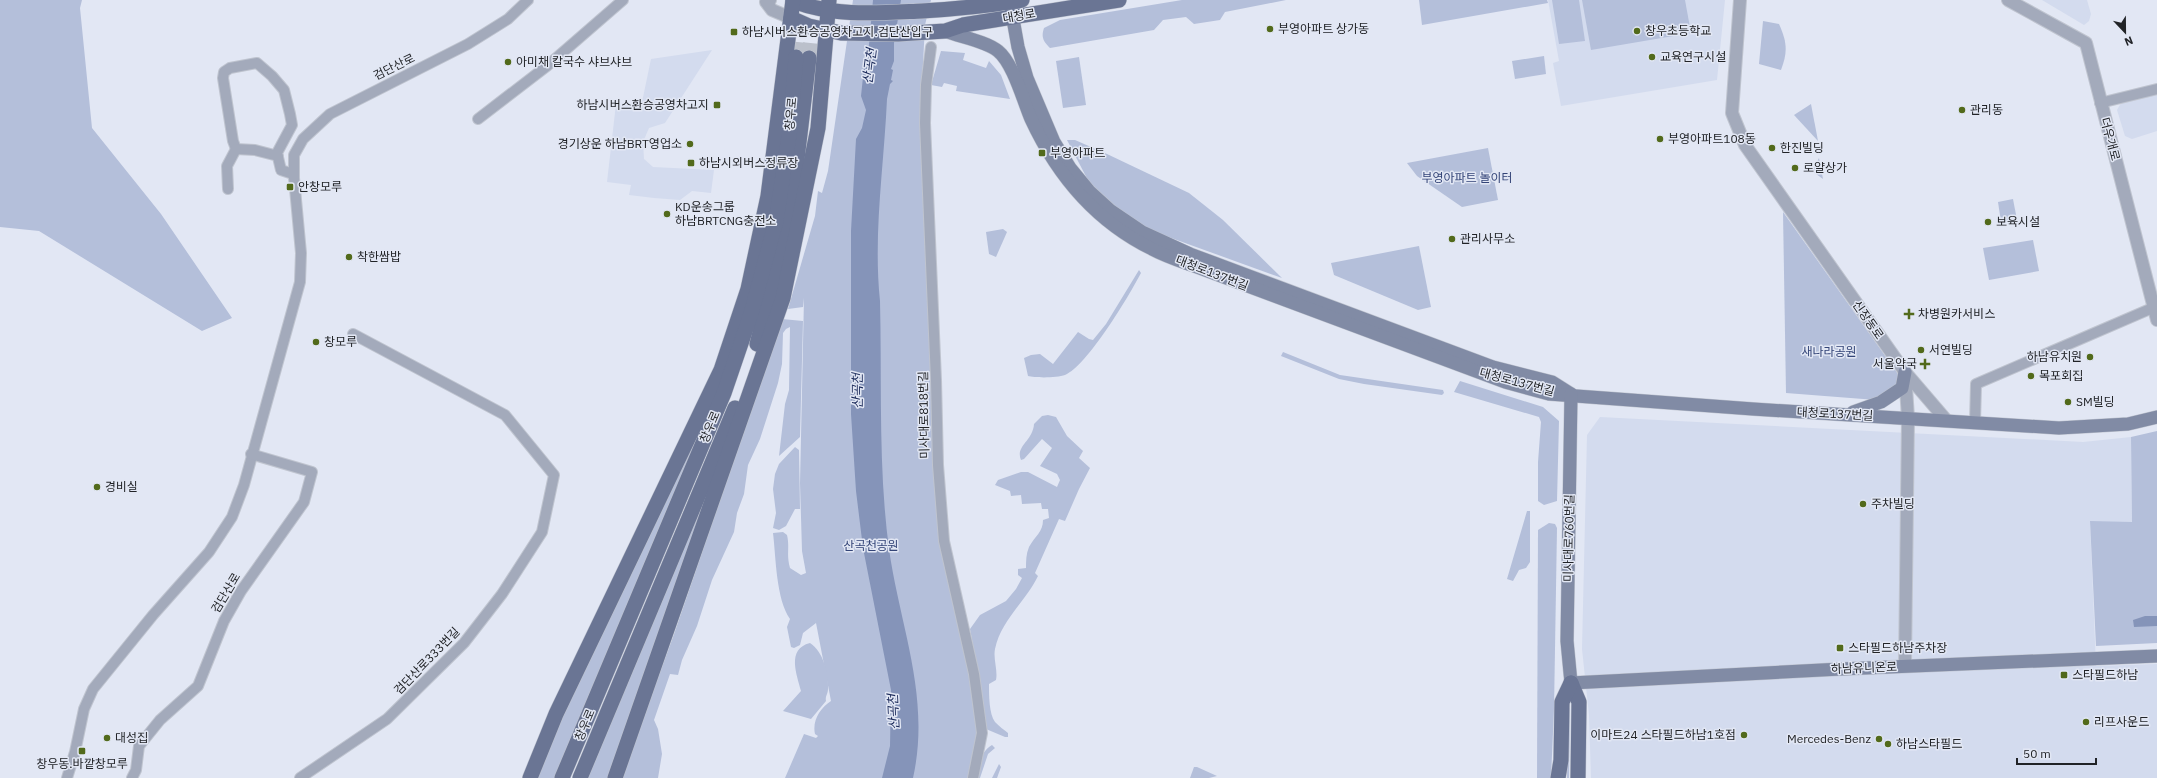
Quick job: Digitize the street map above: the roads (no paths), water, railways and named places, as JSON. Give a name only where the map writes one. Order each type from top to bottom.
[{"type":"main road","name":"대청로","points":[[791,0],[829,6],[853,14],[979,8],[1016,1]]},
{"type":"main road","points":[[530,778],[556,714],[721,370],[748,289],[768,196],[791,18],[791,0]]},
{"type":"main road","name":"대청로","points":[[791,18],[828,31],[855,33],[945,31],[963,25],[1119,0]]},
{"type":"main road","name":"대청로137번길","points":[[1016,1],[1012,18],[1021,62],[1054,142],[1070,168],[1089,191],[1127,223],[1158,240],[1190,254],[1493,367],[1552,382],[1571,394]]},
{"type":"main road","points":[[615,778],[783,298],[818,128],[828,31],[829,6]]},
{"type":"main road","name":"대청로137번길","points":[[945,31],[966,39],[984,43],[1002,55],[1035,127],[1062,174],[1096,212],[1131,238],[1153,250],[1469,369],[1549,394],[1571,394],[1845,415],[1908,418]]},
{"type":"main road","name":"창우로","points":[[562,778],[724,393],[749,320],[776,221],[802,58],[793,193],[782,247],[754,354],[736,406],[580,778]]},
{"type":"main road","points":[[1845,415],[1881,402],[1902,388],[1905,372]]},
{"type":"main road","name":"미사대로760번길","points":[[1571,394],[1567,641],[1571,683]]},
{"type":"main road","points":[[1908,418],[2059,428],[2128,424],[2157,417]]},
{"type":"main road","name":"하남유니온로","points":[[1571,683],[1905,666],[2157,656]]},
{"type":"main road","points":[[1562,778],[1562,702],[1571,683]]},
{"type":"main road","points":[[1571,683],[1578,702],[1578,778]]},
{"type":"main road","points":[[1558,778],[1561,760]]},
{"type":"street","name":"검단산로","points":[[68,777],[84,709],[93,689],[153,615],[218,540],[238,502],[300,282],[301,253],[293,174],[294,155],[297,147],[315,127],[330,114],[468,44],[508,19],[528,0]]},
{"type":"street","points":[[478,119],[547,66],[623,0]]},
{"type":"street","name":"신장동로","points":[[1740,0],[1732,113],[1746,145],[1905,372],[1947,421]]},
{"type":"street","name":"더우개로","points":[[2008,0],[2086,43],[2100,103],[2155,307],[2157,320]]},
{"type":"street","points":[[767,1],[772,10],[791,18]]},
{"type":"street","name":"미사대로818번길","points":[[931,47],[926,85],[925,123],[936,366],[938,465],[944,541],[962,615],[982,733],[973,778]]},
{"type":"street","points":[[228,189],[227,166],[236,149],[223,78],[224,72],[230,68],[257,63],[272,76],[284,90],[292,125],[277,153],[282,170],[293,174]]},
{"type":"street","points":[[2100,103],[2157,89]]},
{"type":"street","points":[[236,149],[254,150],[278,156]]},
{"type":"street","points":[[1975,422],[1976,384],[2155,307]]},
{"type":"street","name":"검단산로333번길","points":[[300,778],[387,719],[413,696],[464,643],[502,594],[542,532],[554,475],[504,415],[353,334]]},
{"type":"street","points":[[1905,372],[1908,418],[1905,666]]},
{"type":"street","name":"검단산로","points":[[132,778],[139,746],[160,720],[198,686],[224,621],[241,591],[304,502],[312,472],[251,454]]},
{"type":"water","name":"산곡천","points":[[873,0],[901,0],[894,43],[894,61],[891,69],[893,70],[891,80],[893,81],[890,84],[887,99],[878,225],[878,276],[880,301],[883,487],[889,549],[912,662],[916,691],[918,748],[913,778],[882,778],[890,746],[891,690],[863,548],[856,491],[851,414],[851,231],[856,139],[862,128],[866,110],[861,96],[864,68],[867,67]]},
{"type":"water","points":[[2145,616],[2157,616],[2157,626],[2134,627],[2133,620]]},
{"type":"tunnel","points":[[796,57],[802,0]]},
{"type":"tunnel","points":[[809,58],[815,0]]},
{"type":"place","name":"부영아파트 상가동","points":[[1270,29]]},
{"type":"place","name":"창우초등학교","points":[[1637,31]]},
{"type":"place","name":"하남시버스환승공영차고지.검단산입구","points":[[734,32]]},
{"type":"place","name":"교육연구시설","points":[[1652,57]]},
{"type":"place","name":"아미채 칼국수 샤브샤브","points":[[508,62]]},
{"type":"place","name":"하남시버스환승공영차고지","points":[[717,105]]},
{"type":"place","name":"관리동","points":[[1962,110]]},
{"type":"place","name":"부영아파트108동","points":[[1660,139]]},
{"type":"place","name":"경기상운 하남BRT영업소","points":[[690,144]]},
{"type":"place","name":"한진빌딩","points":[[1772,148]]},
{"type":"place","name":"부영아파트","points":[[1042,153]]},
{"type":"place","name":"하남시외버스정류장","points":[[691,163]]},
{"type":"place","name":"로얄상가","points":[[1795,168]]},
{"type":"place","name":"안창모루","points":[[290,187]]},
{"type":"place","name":"KD운송그룹 하남BRTCNG충전소","points":[[667,214]]},
{"type":"place","name":"보육시설","points":[[1988,222]]},
{"type":"place","name":"관리사무소","points":[[1452,239]]},
{"type":"place","name":"착한쌈밥","points":[[349,257]]},
{"type":"place","name":"차병원카서비스","points":[[1909,314]]},
{"type":"place","name":"창모루","points":[[316,342]]},
{"type":"place","name":"서연빌딩","points":[[1921,350]]},
{"type":"place","name":"하남유치원","points":[[2090,357]]},
{"type":"place","name":"서울약국","points":[[1925,364]]},
{"type":"place","name":"목포회집","points":[[2031,376]]},
{"type":"place","name":"SM빌딩","points":[[2068,402]]},
{"type":"place","name":"경비실","points":[[97,487]]},
{"type":"place","name":"주차빌딩","points":[[1863,504]]},
{"type":"place","name":"스타필드하남주차장","points":[[1840,648]]},
{"type":"place","name":"스타필드하남","points":[[2064,675]]},
{"type":"place","name":"리프사운드","points":[[2086,722]]},
{"type":"place","name":"이마트24 스타필드하남1호점","points":[[1744,735]]},
{"type":"place","name":"대성집","points":[[107,738]]},
{"type":"place","name":"Mercedes-Benz","points":[[1879,739]]},
{"type":"place","name":"하남스타필드","points":[[1888,744]]},
{"type":"place","name":"창우동.바깥창모루","points":[[82,751]]},
{"type":"park label","name":"부영아파트 놀이터","points":[[1467,178]]},
{"type":"park label","name":"새나라공원","points":[[1829,352]]},
{"type":"park label","name":"산곡천공원","points":[[871,546]]}]
